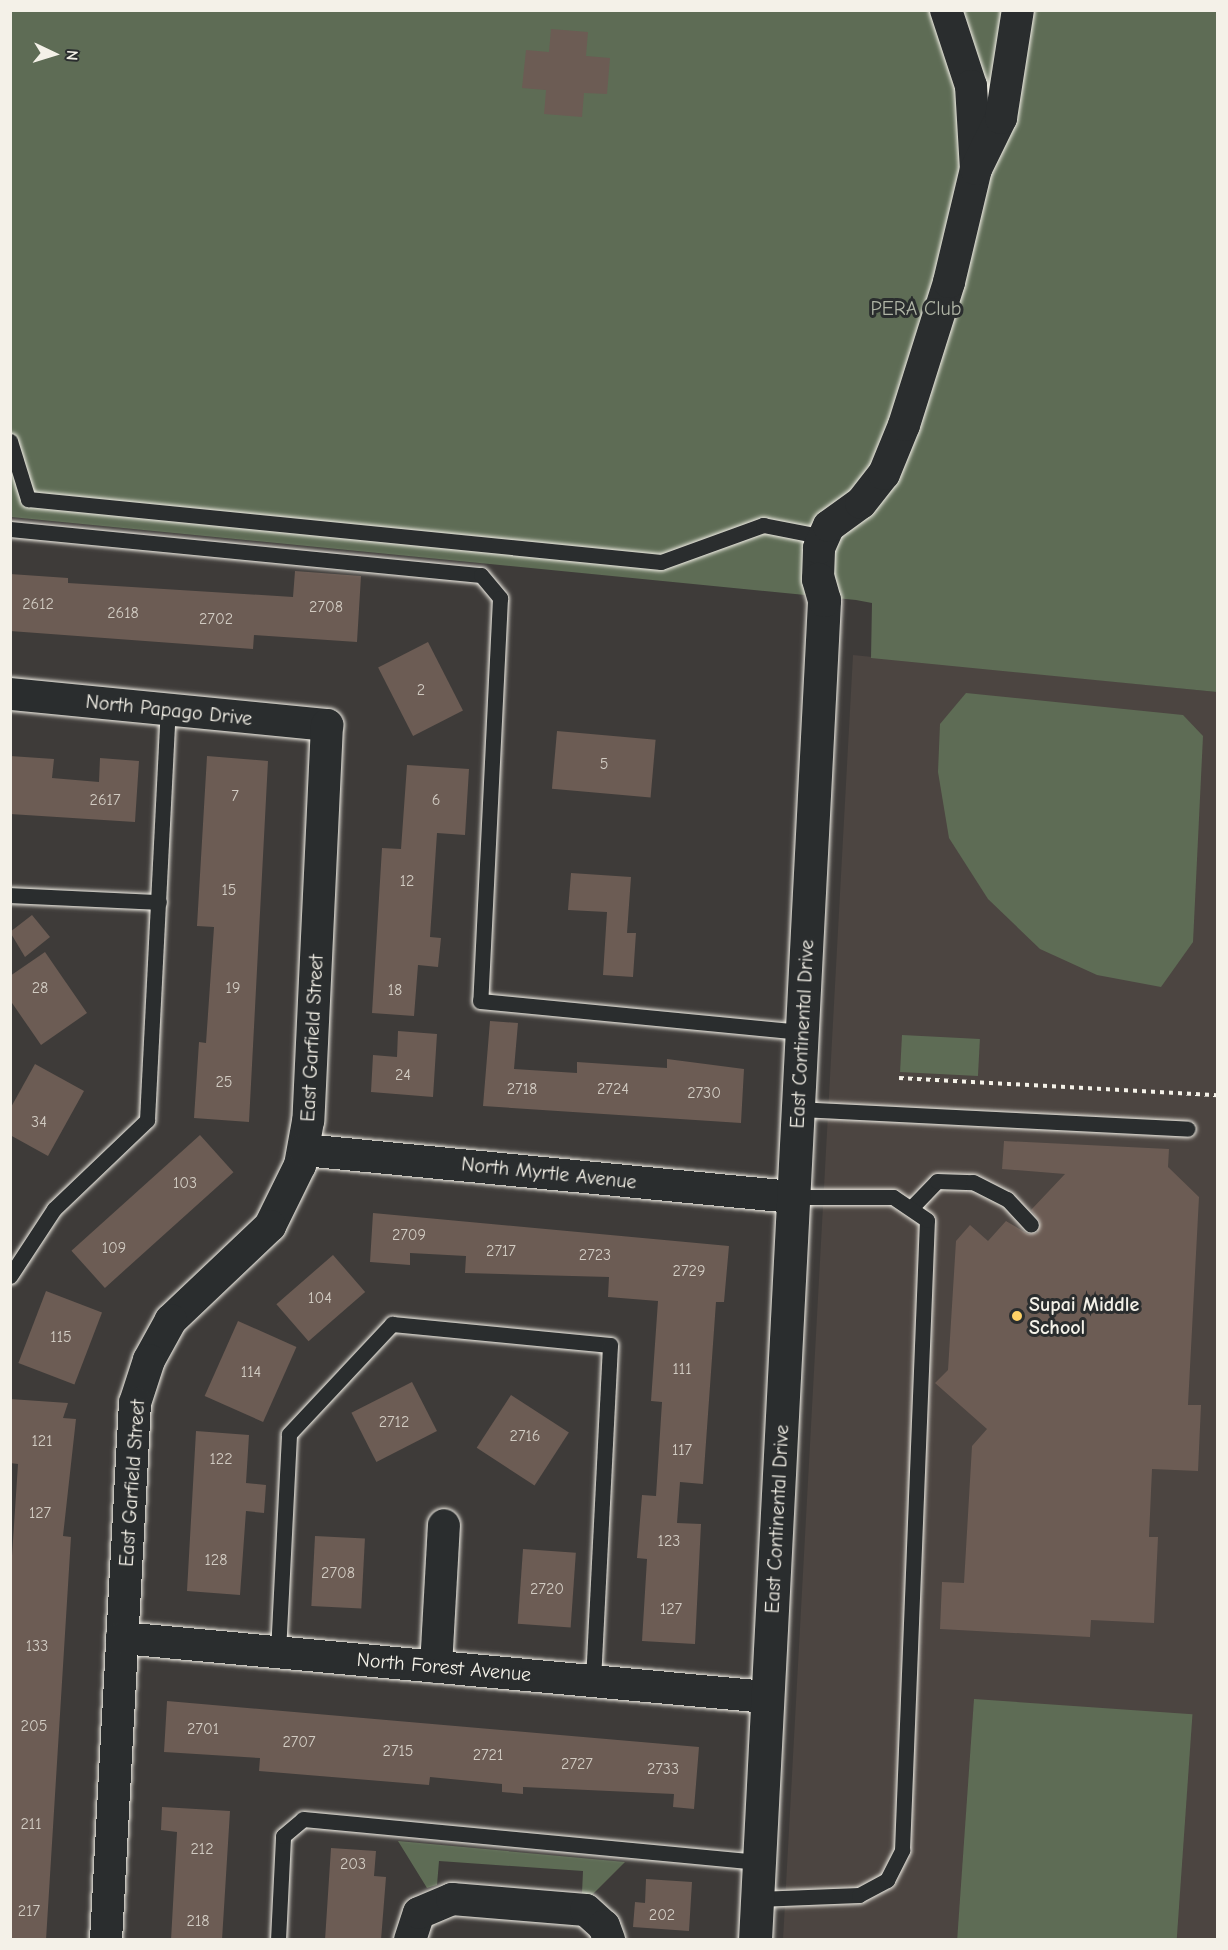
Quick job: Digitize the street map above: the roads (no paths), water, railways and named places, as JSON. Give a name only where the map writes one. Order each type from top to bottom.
[{"type":"street","points":[[946,10],[971,86],[976,169]]},
{"type":"street","points":[[824,537],[829,526],[861,503],[884,474],[904,425],[950,282],[976,169],[1001,118],[1018,10]]},
{"type":"street","name":"East Continental Drive","points":[[755,1940],[824,600],[818,579],[824,537]]},
{"type":"street","name":"North Papago Drive","points":[[10,694],[327,725]]},
{"type":"street","name":"East Garfield Street","points":[[106,1940],[132,1425],[149,1360],[186,1303],[270,1226],[293,1187],[304,1149],[327,725]]},
{"type":"street","name":"North Myrtle Avenue","points":[[304,1149],[793,1197]]},
{"type":"street","points":[[436,1667],[444,1525]]},
{"type":"street","name":"North Forest Avenue","points":[[122,1638],[767,1697]]},
{"type":"street","points":[[410,1940],[412,1924],[429,1905],[452,1899],[574,1908],[603,1928]]},
{"type":"lane","points":[[10,441],[28,499],[661,562],[763,525],[824,537]]},
{"type":"lane","points":[[10,529],[481,575],[500,598],[480,1000],[802,1032]]},
{"type":"lane","points":[[10,1276],[54,1209],[147,1120],[168,710]]},
{"type":"lane","points":[[10,895],[159,902]]},
{"type":"lane","points":[[798,1109],[1187,1129]]},
{"type":"lane","points":[[911,1208],[937,1181],[973,1182],[1007,1199],[1030,1225]]},
{"type":"lane","points":[[757,1899],[860,1895],[887,1880],[902,1850],[929,1234],[927,1220],[893,1197],[793,1197]]},
{"type":"lane","points":[[278,1652],[289,1434],[392,1324],[610,1345],[593,1681]]},
{"type":"lane","points":[[278,1940],[283,1836],[303,1820],[759,1862]]},
{"type":"place","name":"Supai Middle School","points":[[1017,1316]]},
{"type":"park label","name":"PERA Club","points":[[916,308]]}]
